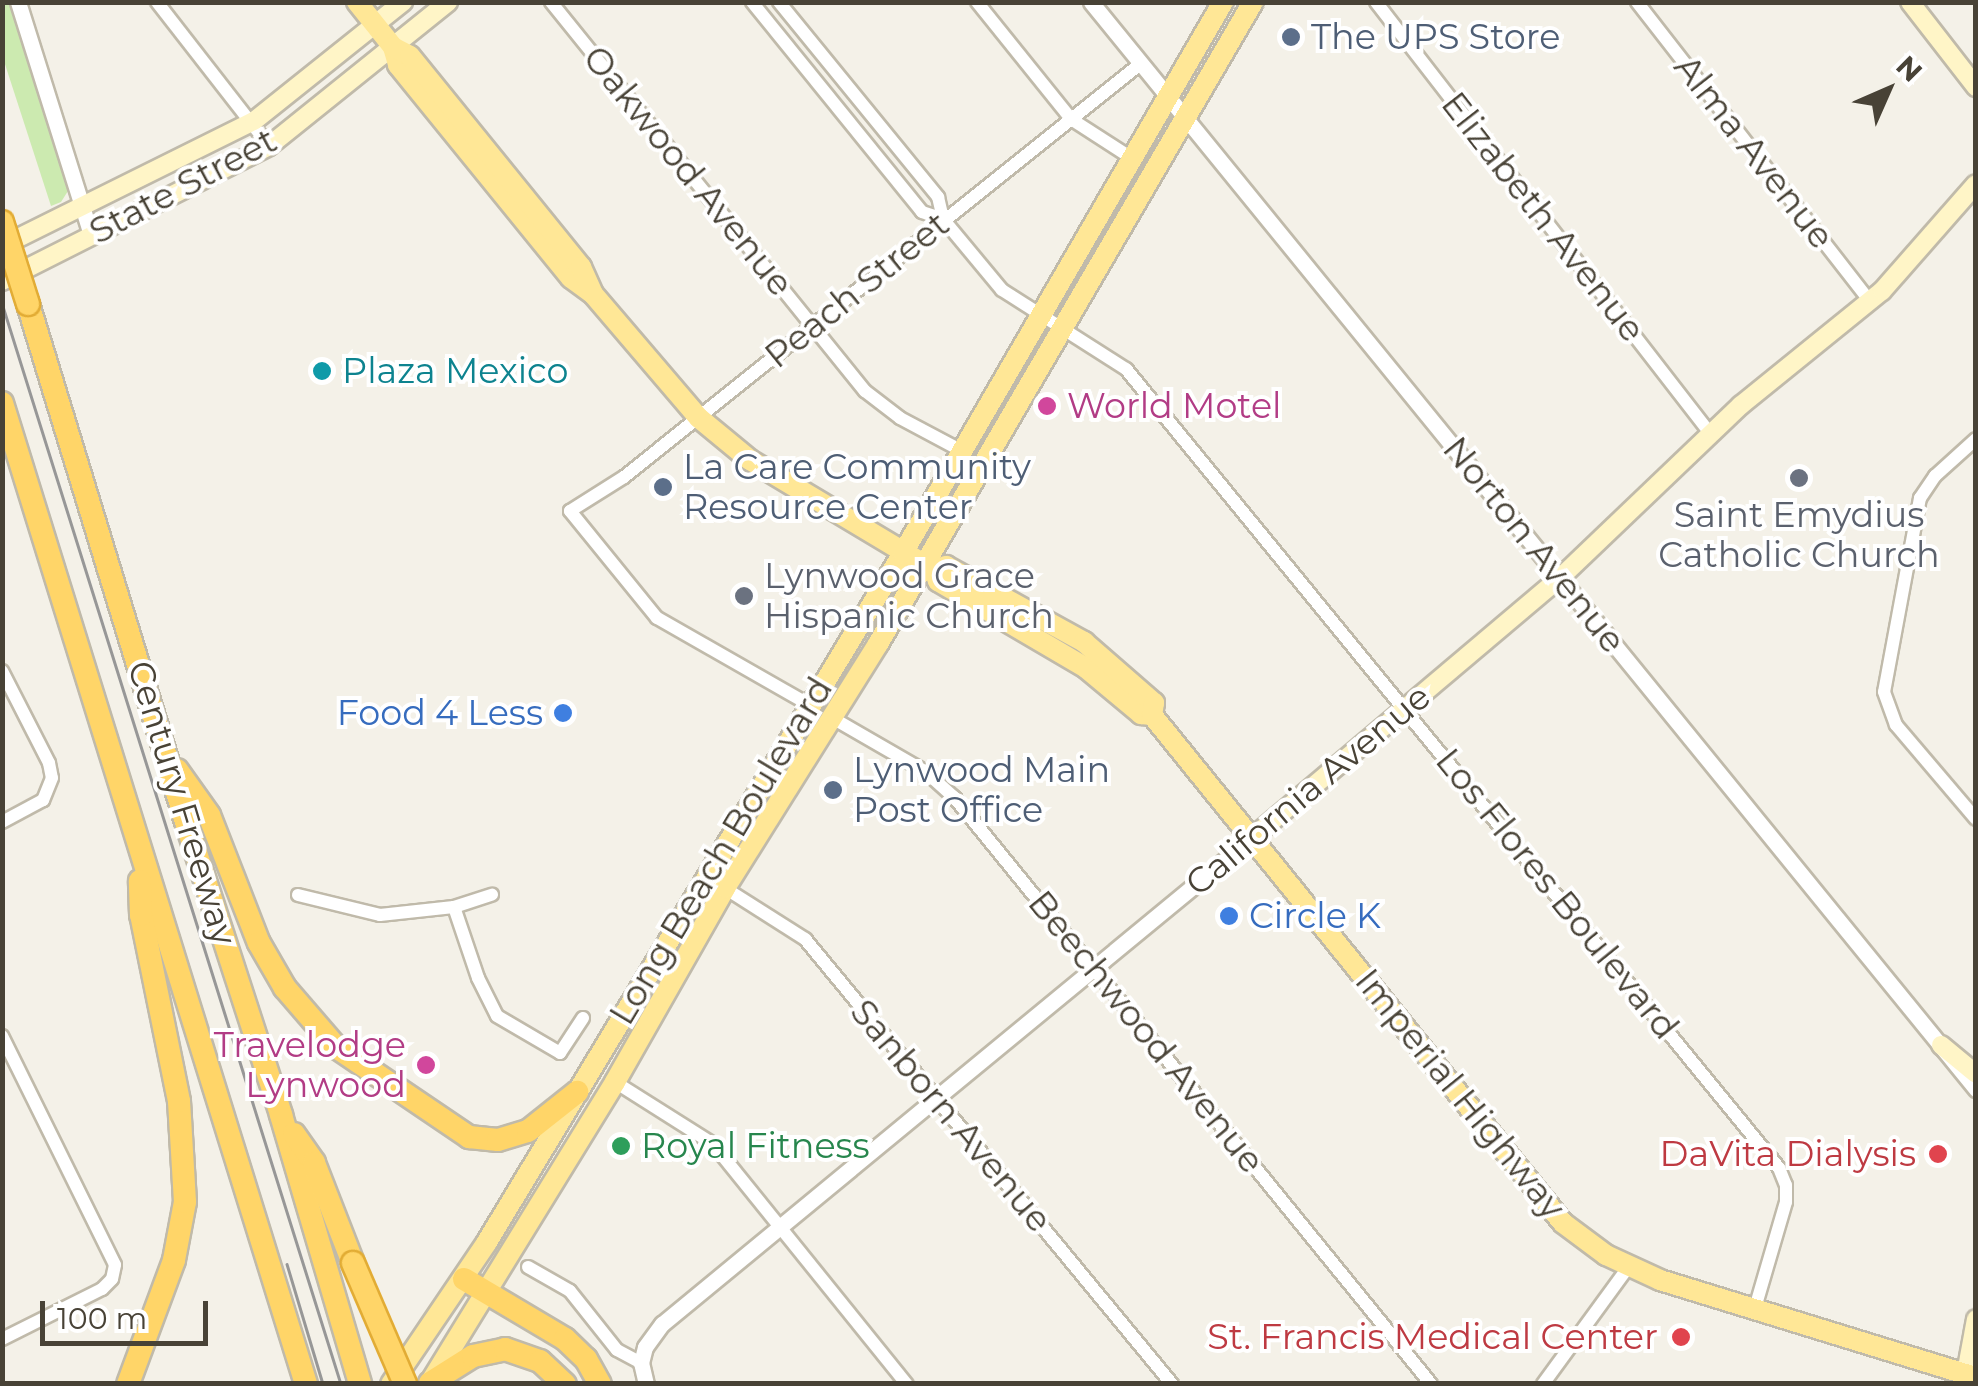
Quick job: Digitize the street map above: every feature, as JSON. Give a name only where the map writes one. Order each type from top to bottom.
[{"type":"highway","name":"Century Freeway","points":[[2,222],[281,1114],[360,1384]]},
{"type":"highway","name":"Century Freeway","points":[[2,403],[306,1384]]},
{"type":"highway","points":[[170,760],[210,814],[259,944],[285,988],[336,1047],[469,1137],[498,1140],[528,1131],[576,1092]]},
{"type":"highway","points":[[128,1384],[174,1260],[185,1202],[179,1100],[142,915],[139,853]]},
{"type":"highway","points":[[281,1114],[314,1163],[405,1384]]},
{"type":"highway","points":[[464,1279],[565,1339],[586,1358],[600,1384]]},
{"type":"highway","points":[[430,1384],[473,1356],[506,1350],[540,1361],[565,1384]]},
{"type":"main road","name":"Imperial Highway","points":[[357,2],[393,47],[408,54],[581,267],[593,294],[699,418],[750,460],[903,553],[929,568],[946,566],[1084,642],[1154,704],[1152,714],[1542,1201],[1584,1240],[1660,1280],[1968,1378]]},
{"type":"main road","name":"State Street","points":[[2,246],[254,121],[403,2]]},
{"type":"main road","name":"State Street","points":[[2,281],[269,146],[448,2]]},
{"type":"main road","name":"Long Beach Boulevard","points":[[391,1384],[464,1279],[808,704],[903,553],[1222,2]]},
{"type":"main road","points":[[1226,49],[1223,36],[1240,2]]},
{"type":"main road","name":"Long Beach Boulevard","points":[[430,1384],[615,1082],[829,716],[929,568],[1061,331],[1253,2]]},
{"type":"main road","points":[[1916,4],[1976,87]]},
{"type":"main road","name":"California Avenue","points":[[1253,837],[1560,577],[1710,433],[1870,302],[1976,184]]},
{"type":"main road","points":[[1941,1045],[1976,1074]]},
{"type":"main road","points":[[1968,1378],[1976,1319]]},
{"type":"street","points":[[18,2],[91,235]]},
{"type":"street","points":[[156,2],[254,121],[269,146]]},
{"type":"street","name":"Oakwood Avenue","points":[[551,2],[865,391],[900,418],[962,451]]},
{"type":"street","name":"Los Flores Boulevard","points":[[752,2],[922,212],[943,219]]},
{"type":"street","name":"Los Flores Boulevard","points":[[779,2],[938,196],[943,219],[1002,290],[1041,319],[1126,369],[1780,1168],[1786,1184],[1786,1202],[1755,1308]]},
{"type":"street","points":[[976,2],[1071,119],[1133,160]]},
{"type":"street","name":"Norton Avenue","points":[[1091,2],[1976,1089]]},
{"type":"street","name":"Elizabeth Avenue","points":[[1376,2],[1710,433]]},
{"type":"street","name":"Alma Avenue","points":[[1637,2],[1870,302]]},
{"type":"street","name":"Peach Street","points":[[808,704],[658,618],[570,511],[624,477],[1140,64]]},
{"type":"street","points":[[1976,439],[1934,476],[1920,498],[1884,692],[1896,725],[1976,819]]},
{"type":"street","points":[[2,671],[49,762],[48,792],[39,803],[2,822]]},
{"type":"street","name":"Beechwood Avenue","points":[[829,716],[941,782],[1432,1384]]},
{"type":"street","name":"California Avenue","points":[[641,1362],[651,1336],[662,1324],[1253,837]]},
{"type":"street","name":"Sanborn Avenue","points":[[706,876],[806,940],[1172,1384]]},
{"type":"street","points":[[298,895],[380,915],[454,906],[492,895]]},
{"type":"street","points":[[454,906],[478,978],[498,1016],[560,1053],[583,1018]]},
{"type":"street","points":[[2,1036],[113,1255],[114,1275],[102,1288],[2,1340]]},
{"type":"street","points":[[615,1082],[713,1144],[908,1384]]},
{"type":"street","points":[[528,1266],[570,1291],[617,1350],[641,1362],[646,1384]]},
{"type":"street","points":[[1543,1384],[1630,1266]]},
{"type":"green space","points":[[2,3],[10,3],[68,191],[61,202],[51,206],[3,58]]},
{"type":"tram line","points":[[2,303],[341,1384]]},
{"type":"tram line","points":[[287,1264],[323,1384]]},
{"type":"place","name":"The UPS Store","points":[[1291,37]]},
{"type":"place","name":"Plaza Mexico","points":[[322,371]]},
{"type":"place","name":"World Motel","points":[[1047,406]]},
{"type":"place","name":"Saint Emydius Catholic Church","points":[[1799,478]]},
{"type":"place","name":"La Care Community Resource Center","points":[[663,487]]},
{"type":"place","name":"Lynwood Grace Hispanic Church","points":[[744,596]]},
{"type":"place","name":"Food 4 Less","points":[[563,713]]},
{"type":"place","name":"Lynwood Main Post Office","points":[[833,790]]},
{"type":"place","name":"Circle K","points":[[1229,916]]},
{"type":"place","name":"Travelodge Lynwood","points":[[426,1065]]},
{"type":"place","name":"Royal Fitness","points":[[621,1146]]},
{"type":"place","name":"DaVita Dialysis","points":[[1938,1154]]},
{"type":"place","name":"St. Francis Medical Center","points":[[1681,1337]]}]
